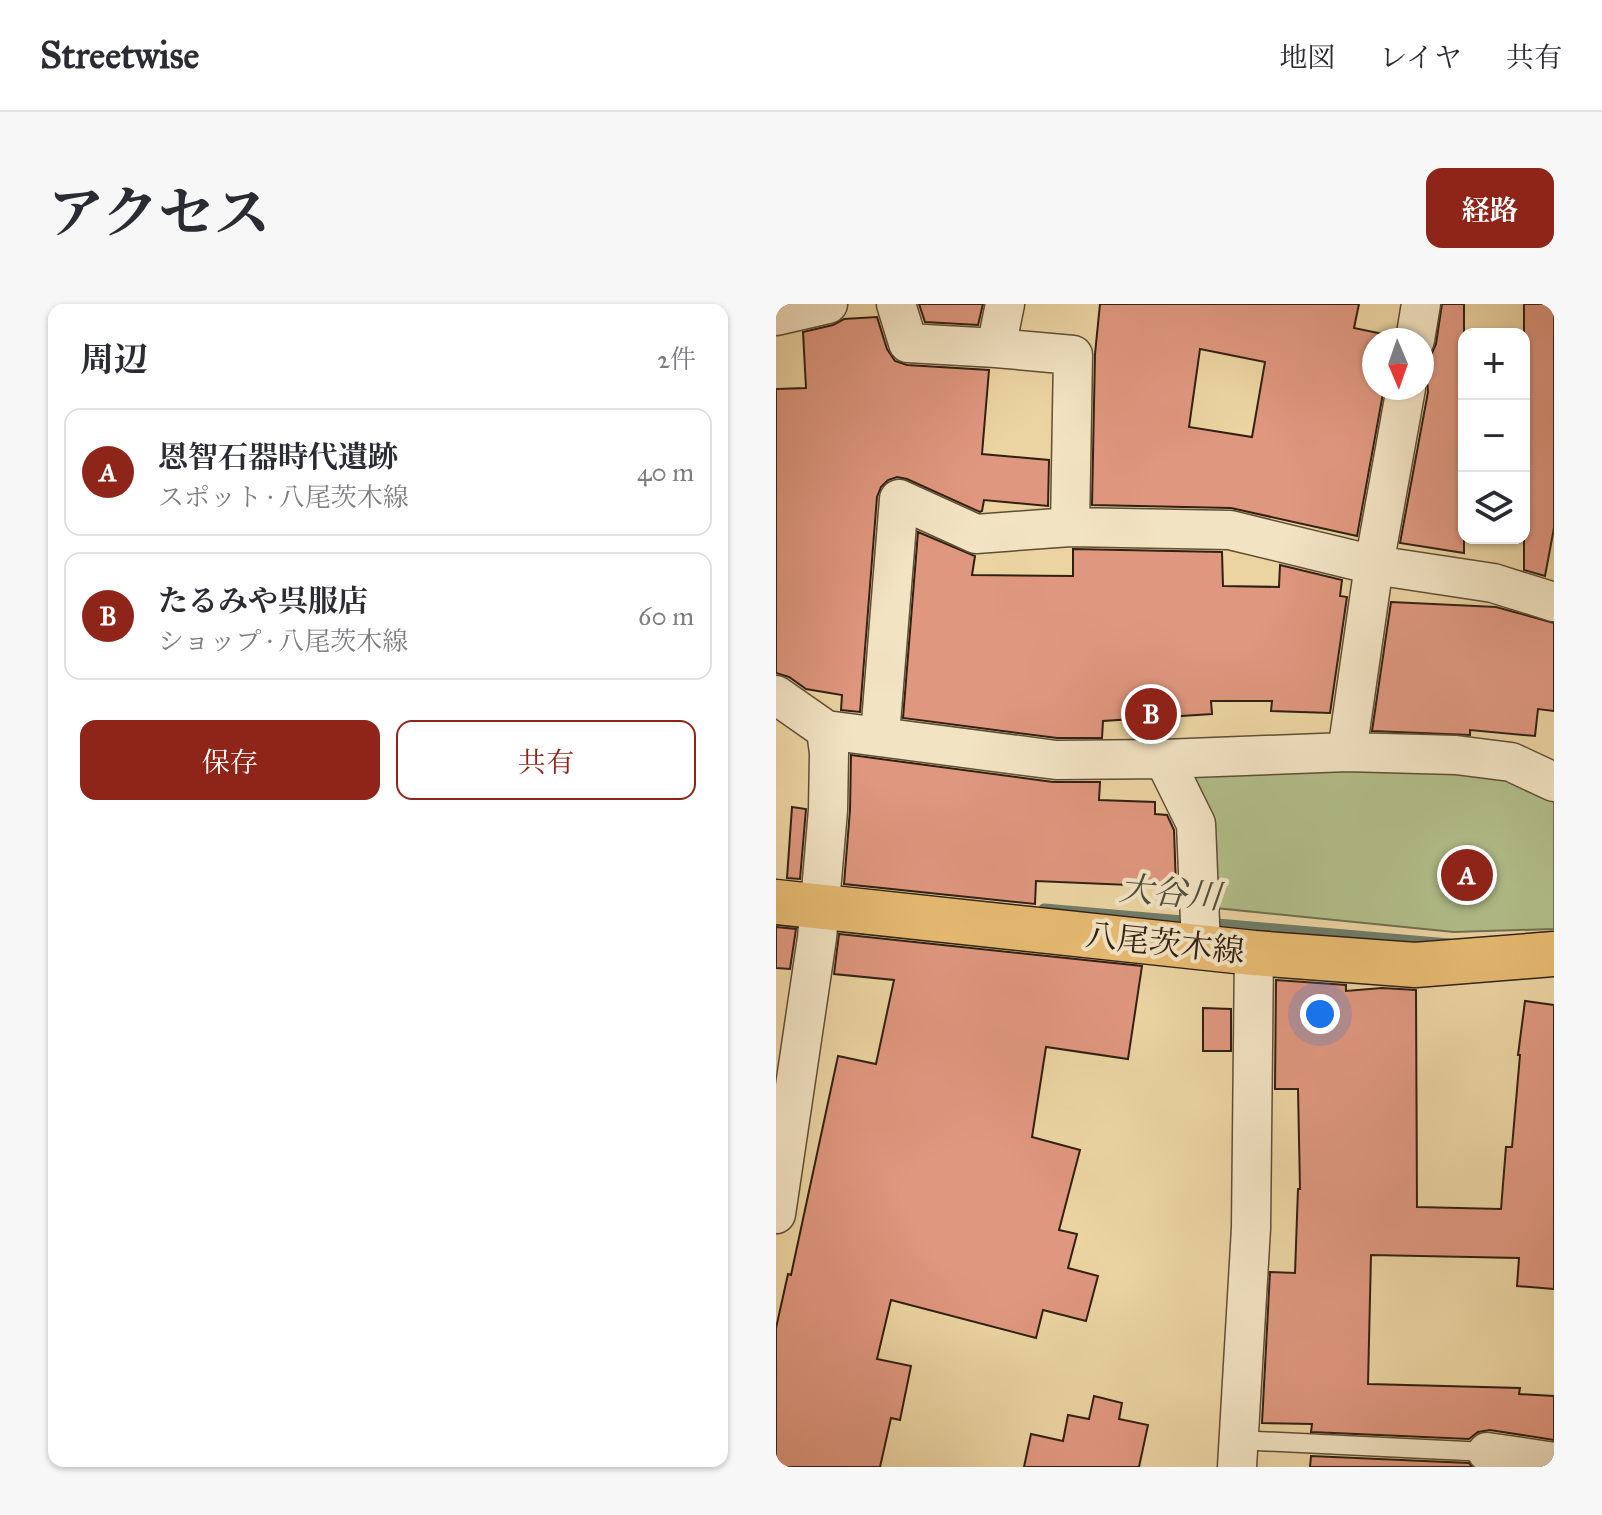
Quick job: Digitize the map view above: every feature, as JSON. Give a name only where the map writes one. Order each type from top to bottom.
[{"type":"main road","name":"八尾茨木線","points":[[776,902],[1254,953],[1415,965],[1554,954]]},
{"type":"street","points":[[776,316],[828,304]]},
{"type":"street","points":[[896,304],[908,343],[1073,355],[1070,527]]},
{"type":"street","points":[[996,348],[1005,304]]},
{"type":"street","points":[[1417,328],[1421,304]]},
{"type":"street","points":[[1347,752],[1374,565],[1404,400]]},
{"type":"street","points":[[880,735],[899,499],[976,534],[1070,527],[1230,530],[1374,565],[1493,583],[1554,602]]},
{"type":"street","points":[[776,695],[826,730],[1056,760],[1347,752],[1456,755],[1511,762],[1554,782]]},
{"type":"street","points":[[776,1214],[790,1038],[820,906],[828,810],[829,753],[826,730]]},
{"type":"street","points":[[1164,759],[1196,824],[1201,947]]},
{"type":"street","points":[[1237,1454],[1251,1228],[1254,953]]},
{"type":"street","points":[[1487,1452],[1554,1462]]},
{"type":"lane","points":[[1237,1454],[1487,1452]]},
{"type":"green space","points":[[1441,765],[1516,780],[1554,799],[1554,929],[1454,932],[1206,907],[1186,769]]},
{"type":"building","points":[[919,304],[983,304],[978,325],[925,322]]},
{"type":"building","points":[[1100,304],[1359,304],[1354,328],[1362,330],[1362,400],[1382,400],[1357,536],[1231,508],[1092,505],[1095,354]],"holes":[[[1200,349],[1265,362],[1252,437],[1189,427]]]},
{"type":"building","points":[[1442,304],[1464,304],[1464,328],[1458,328],[1458,544],[1464,544],[1464,553],[1400,543],[1427,400],[1434,400],[1436,344]]},
{"type":"building","points":[[1524,304],[1554,304],[1554,528],[1545,576],[1524,570],[1524,544],[1530,544],[1530,328],[1524,328]]},
{"type":"building","points":[[877,317],[887,349],[895,361],[907,365],[989,370],[982,454],[1049,460],[1048,506],[984,500],[980,512],[907,479],[897,477],[881,487],[877,497],[860,712],[841,710],[842,695],[806,689],[789,677],[776,673],[776,389],[806,388],[803,332],[844,319]]},
{"type":"building","points":[[918,532],[975,556],[972,575],[1073,576],[1073,549],[1222,552],[1223,586],[1279,587],[1280,565],[1342,580],[1340,596],[1347,597],[1330,713],[1271,711],[1272,701],[1211,701],[1212,714],[1103,721],[1102,738],[1057,738],[903,718]]},
{"type":"building","points":[[1391,602],[1496,607],[1554,623],[1554,711],[1538,709],[1535,736],[1470,730],[1470,735],[1372,731]]},
{"type":"building","points":[[851,755],[1053,782],[1100,782],[1099,800],[1155,802],[1155,814],[1167,815],[1174,830],[1176,887],[1036,881],[1035,904],[844,884]]},
{"type":"building","points":[[792,807],[806,809],[800,879],[787,878]]},
{"type":"building","points":[[776,927],[796,929],[790,969],[776,968]]},
{"type":"building","points":[[839,934],[1142,966],[1128,1059],[1046,1047],[1032,1137],[1080,1150],[1059,1230],[1077,1234],[1068,1268],[1098,1276],[1086,1321],[1043,1310],[1036,1338],[891,1300],[877,1359],[911,1366],[900,1420],[891,1418],[880,1467],[776,1467],[776,1328],[788,1274],[791,1275],[838,1056],[876,1064],[894,980],[834,974]]},
{"type":"building","points":[[1276,980],[1346,985],[1346,991],[1382,988],[1416,990],[1417,1207],[1501,1209],[1506,1147],[1512,1147],[1525,1001],[1554,1005],[1554,1289],[1517,1286],[1519,1258],[1371,1255],[1368,1384],[1520,1388],[1519,1394],[1554,1396],[1554,1440],[1490,1430],[1478,1432],[1469,1439],[1311,1432],[1312,1424],[1262,1423],[1270,1272],[1295,1273],[1300,1189],[1298,1089],[1275,1089]]},
{"type":"building","points":[[1203,1008],[1231,1009],[1231,1051],[1203,1051]]},
{"type":"building","points":[[1094,1396],[1122,1403],[1119,1419],[1148,1425],[1139,1467],[1024,1467],[1031,1434],[1063,1441],[1068,1415],[1089,1419]]},
{"type":"building","points":[[1311,1456],[1469,1463],[1472,1467],[1310,1467]]},
{"type":"waterway","name":"大谷川","points":[[1044,909],[1449,944]]},
{"type":"place","name":"たるみや呉服店","points":[[1151,714]]},
{"type":"place","name":"恩智石器時代遺跡","points":[[1467,875]]}]
